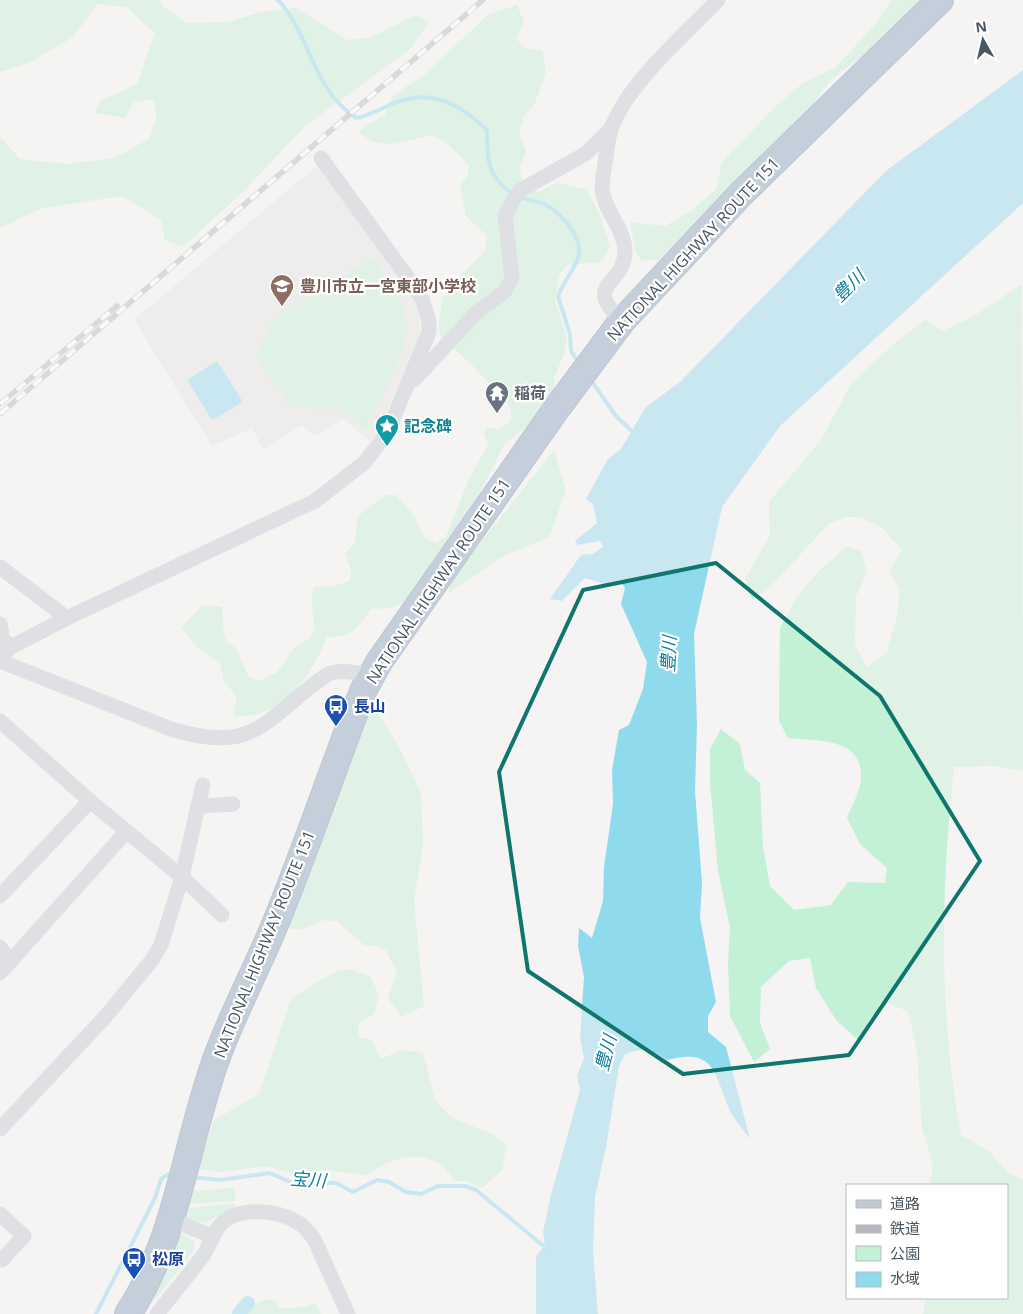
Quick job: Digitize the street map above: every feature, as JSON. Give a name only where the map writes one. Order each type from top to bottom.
[{"type":"highway","name":"NATIONAL HIGHWAY ROUTE 151","points":[[128,1314],[154,1264],[171,1220],[201,1104],[218,1052],[285,899],[336,760],[370,677],[418,605],[586,368],[622,321],[741,194],[940,0]]},
{"type":"street","points":[[622,321],[610,310],[604,300],[605,288],[623,264],[625,252],[624,240],[603,196],[602,187],[611,129],[620,110],[636,87],[718,0]]},
{"type":"street","points":[[408,383],[416,379],[438,352],[475,314],[505,291],[512,278],[505,215],[519,191],[586,154],[611,129]]},
{"type":"street","points":[[320,158],[423,301],[429,322],[429,332],[391,424],[373,453],[346,478],[315,501],[67,618],[10,647],[0,660],[171,729],[196,737],[219,739],[236,737],[271,721],[328,674],[344,671],[358,672],[370,677]]},
{"type":"street","points":[[0,567],[67,618]]},
{"type":"street","points":[[0,624],[3,640],[10,647]]},
{"type":"street","points":[[0,721],[90,801],[182,878],[222,915]]},
{"type":"street","points":[[1,1126],[106,1016],[152,960],[161,945],[182,878],[203,785]]},
{"type":"street","points":[[0,896],[90,801]]},
{"type":"street","points":[[198,806],[233,804]]},
{"type":"street","points":[[5,968],[126,832]]},
{"type":"street","points":[[0,947],[5,968]]},
{"type":"street","points":[[0,1214],[24,1236],[2,1260],[0,1258]]},
{"type":"street","points":[[157,1314],[204,1255],[212,1236],[222,1223],[240,1214],[279,1214],[299,1222],[315,1241],[348,1314]]},
{"type":"street","points":[[171,1220],[212,1236]]},
{"type":"highlighted area","points":[[716,563],[880,696],[980,861],[849,1055],[683,1074],[528,971],[499,772],[583,590]]},
{"type":"shaded area","name":"豊川市立一宮東部小学校","points":[[319,164],[413,296],[420,319],[419,338],[374,440],[369,441],[344,419],[315,436],[302,425],[263,449],[252,428],[212,446],[134,320]]},
{"type":"green space","points":[[0,0],[160,0],[162,5],[187,23],[227,22],[262,12],[296,8],[347,40],[369,38],[416,15],[429,22],[409,50],[304,127],[242,193],[182,247],[165,240],[161,220],[121,196],[40,209],[0,228],[0,137],[20,159],[66,164],[114,158],[149,139],[157,116],[153,99],[134,102],[125,118],[95,113],[100,101],[137,84],[155,33],[126,7],[97,4],[73,37],[29,63],[0,72]]},
{"type":"green space","points":[[892,0],[929,0],[867,53],[832,78],[798,125],[658,260],[642,261],[636,253],[630,222],[665,226],[690,212],[716,189],[722,162],[778,104],[803,83],[835,68],[872,28]]},
{"type":"green space","points":[[517,5],[524,22],[516,38],[523,47],[542,51],[546,72],[535,103],[524,116],[519,132],[526,152],[520,167],[522,182],[538,192],[557,183],[586,189],[601,217],[610,246],[602,262],[567,265],[559,275],[555,301],[567,339],[564,354],[554,378],[554,391],[530,424],[504,445],[467,518],[409,599],[392,608],[371,609],[353,630],[335,637],[327,637],[308,673],[289,696],[278,704],[266,711],[251,716],[233,715],[237,697],[224,681],[220,664],[197,647],[181,627],[203,605],[222,607],[223,628],[227,642],[235,647],[249,677],[259,681],[277,672],[294,648],[309,639],[315,629],[311,599],[314,587],[335,586],[350,580],[351,570],[345,553],[355,542],[358,516],[386,495],[396,495],[416,518],[424,537],[435,543],[446,537],[469,479],[488,445],[484,432],[488,427],[499,429],[511,421],[511,409],[474,367],[440,336],[439,324],[442,298],[457,287],[459,277],[485,251],[487,236],[466,216],[460,186],[467,176],[469,165],[443,140],[432,135],[393,144],[373,142],[359,132],[366,125],[385,115],[392,96],[424,75],[489,14]]},
{"type":"green space","points":[[373,258],[393,287],[401,303],[406,319],[406,331],[399,360],[365,430],[343,409],[291,407],[256,356],[276,316]]},
{"type":"green space","points":[[1022,284],[1023,771],[995,766],[954,767],[944,905],[945,997],[948,1043],[961,1135],[989,1151],[1007,1172],[1023,1180],[1023,1314],[923,1314],[926,1299],[1008,1299],[1008,1184],[930,1184],[933,1165],[922,1127],[917,1050],[908,1011],[888,1004],[870,1017],[860,1042],[836,1020],[816,988],[810,958],[789,961],[761,987],[760,1023],[770,1049],[754,1062],[730,1016],[728,963],[730,928],[718,871],[710,783],[710,749],[721,729],[740,744],[745,770],[760,783],[763,847],[770,886],[794,910],[831,905],[848,882],[885,883],[887,868],[860,844],[847,818],[861,783],[860,765],[855,755],[846,748],[836,744],[788,738],[779,721],[780,628],[796,598],[819,571],[846,547],[861,551],[867,573],[856,596],[855,645],[867,667],[887,652],[897,617],[900,589],[889,571],[902,550],[881,527],[860,517],[847,517],[829,523],[773,584],[752,600],[745,579],[770,536],[769,502],[821,440],[851,384],[896,342],[925,320],[942,331],[974,316]]},
{"type":"green space","points":[[554,450],[566,490],[549,537],[500,558],[449,593],[449,583]]},
{"type":"green space","points":[[359,705],[373,706],[398,745],[421,793],[423,845],[414,901],[424,1006],[401,1017],[388,998],[397,973],[386,950],[377,946],[364,945],[337,921],[324,920],[299,930],[283,926]]},
{"type":"green space","points":[[350,969],[371,977],[379,995],[374,1014],[358,1024],[359,1037],[371,1040],[381,1059],[402,1050],[423,1053],[435,1100],[452,1118],[494,1135],[507,1145],[502,1170],[482,1188],[466,1181],[454,1181],[445,1169],[435,1162],[425,1158],[413,1157],[389,1162],[366,1175],[324,1170],[296,1175],[267,1166],[220,1172],[198,1169],[214,1120],[259,1094],[291,999],[332,973]]},
{"type":"green space","points":[[235,1188],[235,1201],[187,1204],[189,1191]]},
{"type":"green space","points":[[235,1204],[235,1208],[206,1222],[192,1221],[182,1217],[185,1208]]},
{"type":"green space","points":[[175,1231],[194,1241],[194,1251],[153,1302]]},
{"type":"green space","points":[[267,1299],[277,1301],[279,1309],[305,1307],[315,1303],[321,1314],[241,1314],[251,1305]]},
{"type":"water","name":"豊川","points":[[1023,70],[1023,203],[780,426],[722,507],[694,634],[697,724],[695,791],[702,883],[700,918],[716,1002],[708,1016],[708,1032],[726,1047],[750,1139],[732,1115],[716,1075],[704,1061],[695,1057],[667,1060],[647,1050],[637,1050],[625,1054],[619,1066],[606,1147],[595,1197],[593,1251],[598,1314],[536,1314],[536,1256],[545,1245],[543,1232],[551,1195],[580,1090],[577,1076],[584,1058],[580,1037],[584,977],[578,946],[579,928],[592,938],[603,901],[604,867],[613,804],[612,770],[619,730],[629,725],[643,689],[647,662],[621,604],[625,588],[621,582],[611,586],[585,578],[562,601],[550,599],[581,555],[593,554],[603,547],[600,541],[577,545],[575,541],[597,523],[593,504],[586,499],[608,459],[621,449],[646,407],[680,382],[886,171]]},
{"type":"water","points":[[217,361],[243,402],[212,420],[187,380]]},
{"type":"waterway","points":[[278,0],[298,30],[329,91],[356,118],[406,99],[419,97],[432,98],[455,106],[487,130],[488,159],[493,174],[504,188],[513,194]]},
{"type":"waterway","points":[[519,197],[543,204],[559,214],[570,227],[578,243],[578,258],[558,296],[570,334],[571,351],[579,363]]},
{"type":"waterway","points":[[590,379],[616,416],[634,433]]},
{"type":"waterway","name":"宝川","points":[[192,1177],[219,1180],[270,1173],[290,1182],[336,1183],[353,1192],[377,1180],[389,1182],[406,1192],[421,1194],[438,1186],[465,1186],[476,1190],[546,1248]]},
{"type":"waterway","name":"宝川","points":[[96,1314],[155,1198],[161,1179],[169,1174],[175,1175]]},
{"type":"waterway","points":[[239,1314],[248,1303]]},
{"type":"railway","points":[[0,414],[483,0]]},
{"type":"railway","points":[[0,404],[117,306]]},
{"type":"place","name":"豊川市立一宮東部小学校","points":[[282,307]]},
{"type":"place","name":"稲荷","points":[[497,414]]},
{"type":"place","name":"記念碑","points":[[387,447]]},
{"type":"place","name":"長山","points":[[336,727]]},
{"type":"place","name":"松原","points":[[134,1280]]}]
